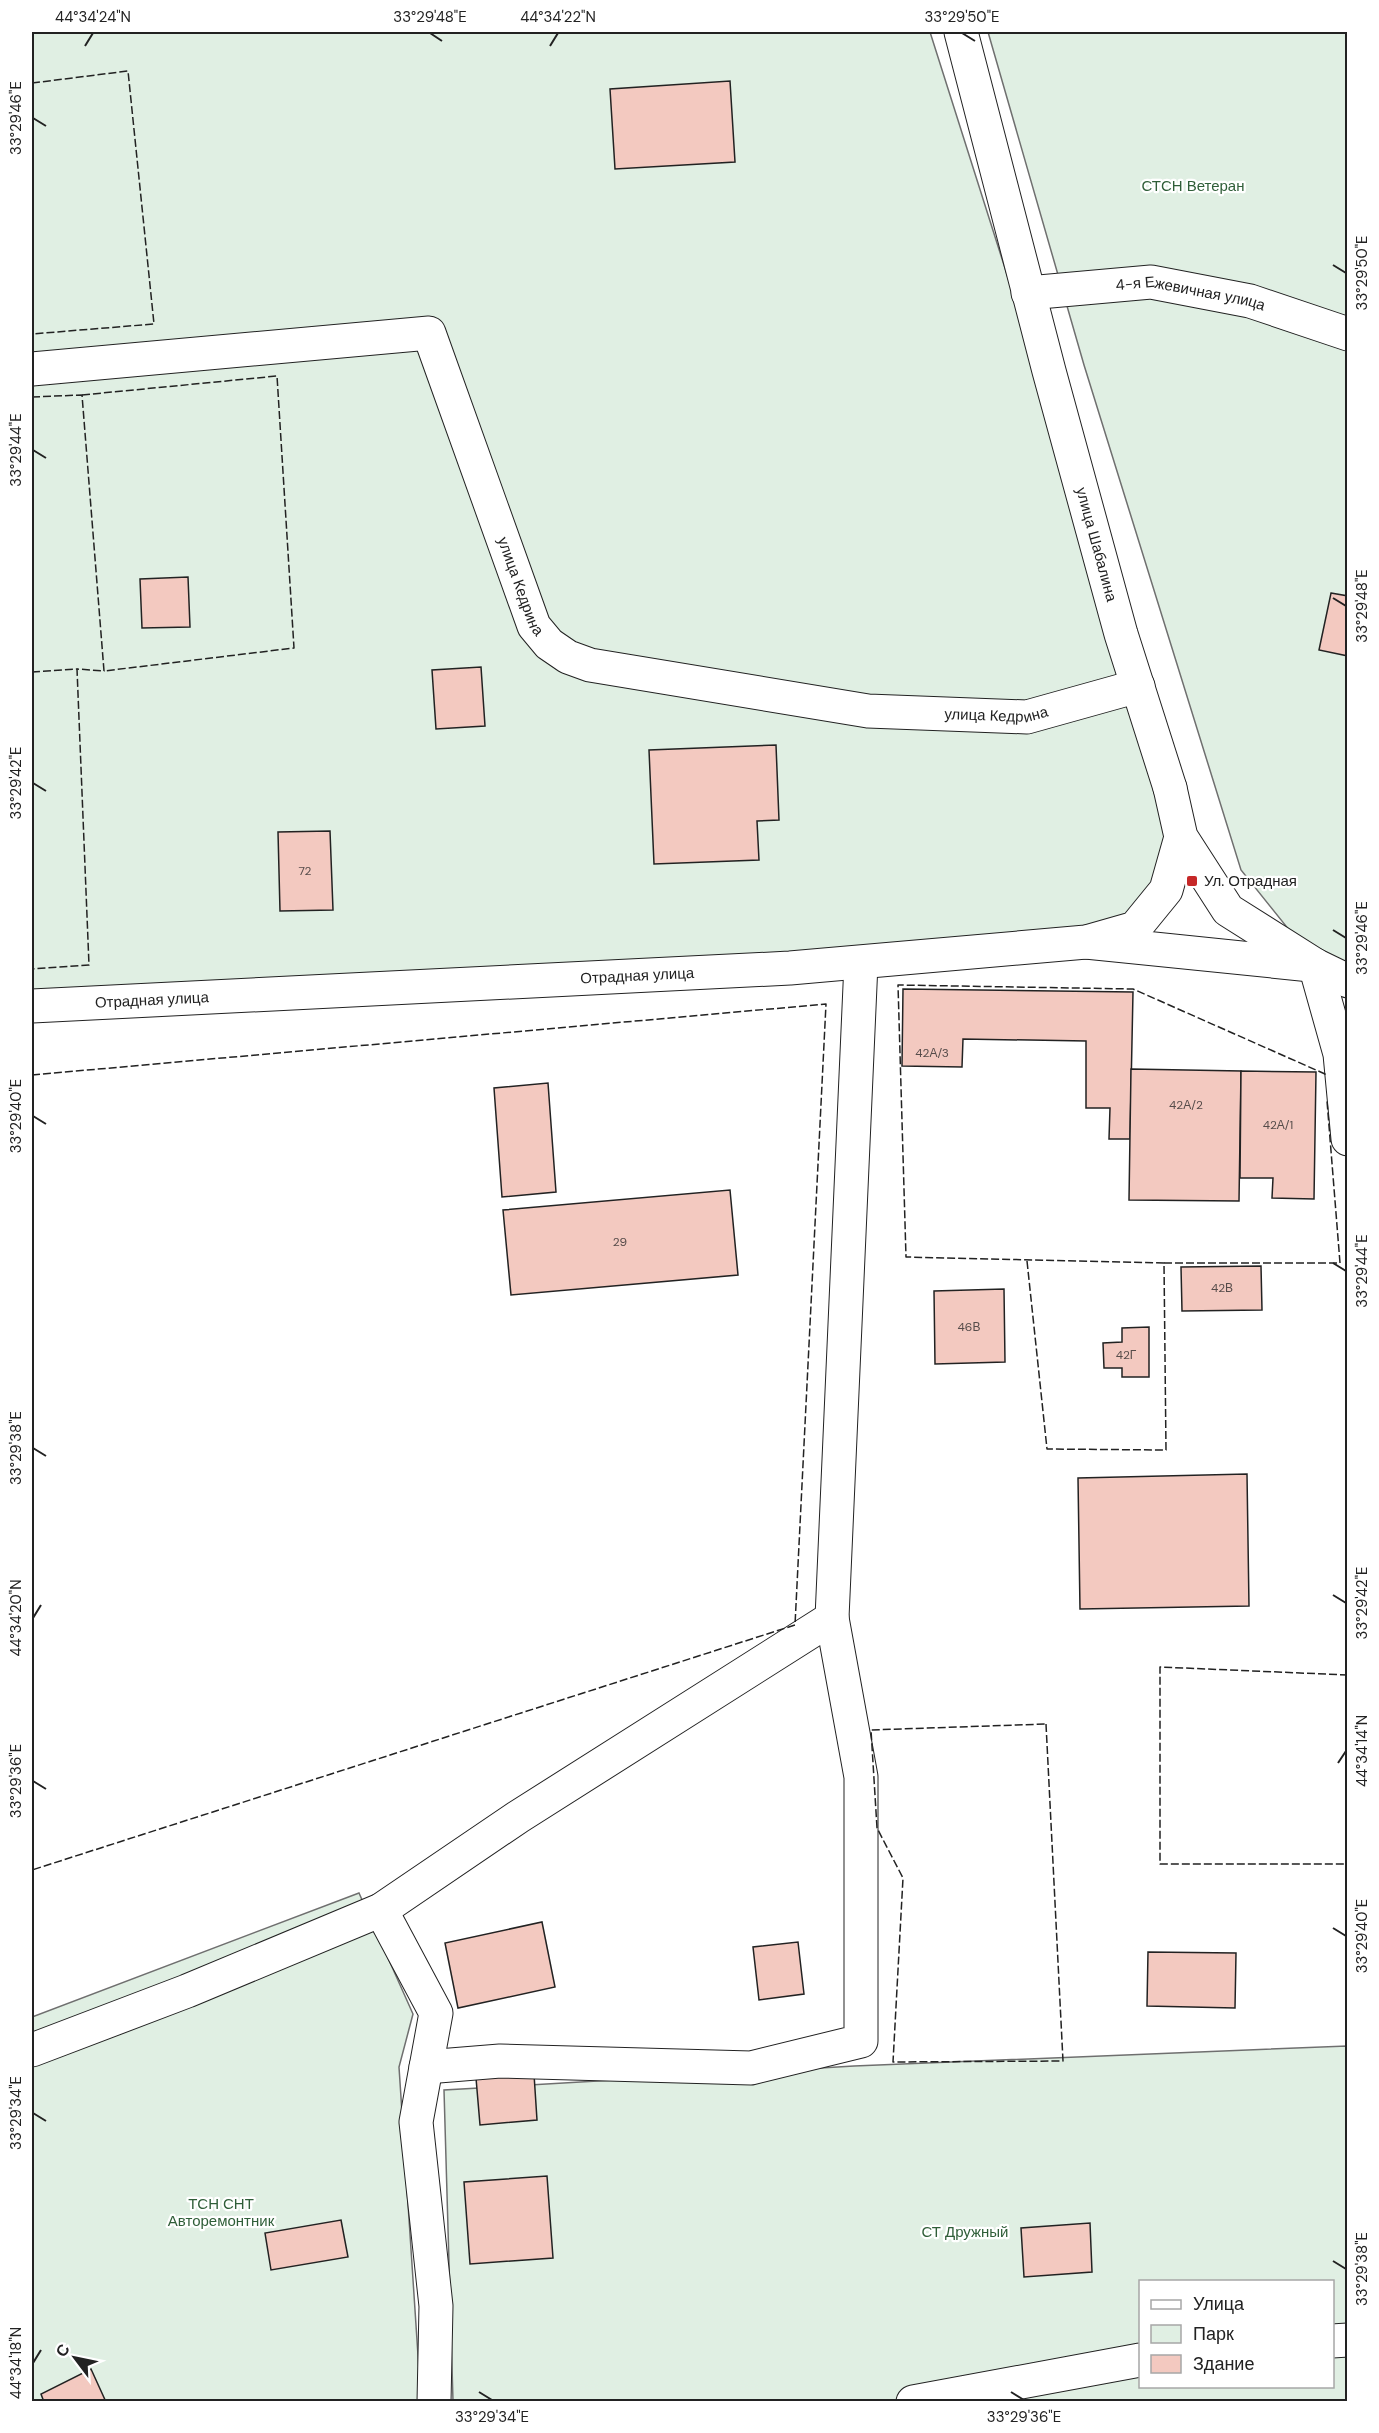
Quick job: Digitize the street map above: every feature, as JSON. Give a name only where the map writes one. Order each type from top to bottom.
[{"type":"street","name":"улица Шабалина","points":[[961,32],[1028,293],[1121,634],[1170,788],[1181,837],[1228,910],[1315,965],[1347,981]]},
{"type":"street","name":"4-я Ежевичная улица","points":[[1028,293],[1151,282],[1250,301],[1347,334]]},
{"type":"street","name":"улица Кедрина","points":[[32,369],[429,333],[534,626],[549,644],[568,657],[615,670],[868,711],[1028,717],[1138,686]]},
{"type":"street","name":"Отрадная улица","points":[[32,1006],[861,963],[1086,942],[1135,928],[1166,890],[1181,837]]},
{"type":"street","points":[[1086,942],[1315,965],[1340,1054],[1347,1139]]},
{"type":"street","points":[[426,2067],[500,2061],[751,2068],[861,2041],[861,1777],[832,1618],[861,963]]},
{"type":"street","points":[[32,2050],[187,1991],[381,1910],[518,1817],[832,1618]]},
{"type":"street","points":[[381,1910],[436,2013],[416,2122],[436,2306],[434,2402]]},
{"type":"street","points":[[913,2402],[1139,2360]]},
{"type":"green space","points":[[32,32],[930,32],[1170,788],[1166,890],[1086,942],[32,1006]]},
{"type":"green space","name":"СТСН Ветеран","points":[[988,32],[1347,32],[1347,981],[1322,971],[1241,870],[1084,365]]},
{"type":"green space","name":"ТСН СНТ Авторемонтник","points":[[359,1893],[413,2014],[399,2067],[421,2401],[32,2402],[32,2017]]},
{"type":"green space","name":"СТ Дружный","points":[[1347,2046],[1347,2401],[453,2401],[444,2090],[854,2066]]},
{"type":"building","points":[[730,81],[735,162],[615,169],[610,89]]},
{"type":"building","points":[[188,577],[190,627],[142,628],[140,579]]},
{"type":"building","points":[[1331,593],[1348,596],[1348,656],[1319,650]]},
{"type":"building","points":[[481,667],[485,726],[436,729],[432,670]]},
{"type":"building","points":[[776,745],[779,820],[757,821],[759,860],[654,864],[649,750]]},
{"type":"building","points":[[330,831],[333,910],[280,911],[278,832]]},
{"type":"building","points":[[903,989],[1133,992],[1130,1139],[1109,1139],[1110,1108],[1086,1108],[1086,1041],[963,1039],[962,1067],[902,1066]]},
{"type":"building","points":[[1131,1069],[1241,1071],[1239,1201],[1129,1200]]},
{"type":"building","points":[[1241,1071],[1316,1072],[1314,1199],[1272,1198],[1273,1178],[1240,1178]]},
{"type":"building","points":[[548,1083],[556,1192],[502,1197],[494,1088]]},
{"type":"building","points":[[730,1190],[738,1275],[511,1295],[503,1210]]},
{"type":"building","points":[[1261,1266],[1262,1310],[1182,1311],[1181,1267]]},
{"type":"building","points":[[1004,1289],[1005,1362],[935,1364],[934,1291]]},
{"type":"building","points":[[1149,1327],[1149,1377],[1122,1377],[1122,1368],[1104,1368],[1103,1343],[1122,1342],[1122,1328]]},
{"type":"building","points":[[1247,1474],[1249,1606],[1080,1609],[1078,1478]]},
{"type":"building","points":[[542,1922],[555,1987],[458,2008],[445,1943]]},
{"type":"building","points":[[798,1942],[804,1994],[759,2000],[753,1947]]},
{"type":"building","points":[[1148,1952],[1236,1953],[1235,2008],[1147,2006]]},
{"type":"building","points":[[534,2074],[537,2120],[480,2125],[476,2078]]},
{"type":"building","points":[[547,2176],[553,2258],[470,2264],[464,2182]]},
{"type":"building","points":[[341,2220],[348,2257],[271,2270],[265,2233]]},
{"type":"building","points":[[1090,2223],[1092,2272],[1024,2277],[1021,2228]]},
{"type":"building","points":[[91,2369],[106,2402],[44,2402],[41,2394]]},
{"type":"fence","points":[[32,83],[128,71],[154,324],[32,334]]},
{"type":"fence","points":[[82,395],[277,376],[294,648],[104,671]]},
{"type":"fence","points":[[32,397],[82,395],[104,671],[77,669]]},
{"type":"fence","points":[[32,672],[77,669],[89,965],[32,969]]},
{"type":"fence","points":[[1027,1261],[1047,1449],[1166,1450],[1164,1263],[906,1257],[898,985],[1133,989],[1325,1074],[1326,1077]]},
{"type":"fence","points":[[32,1075],[826,1004],[795,1625],[32,1870]]},
{"type":"fence","points":[[1164,1263],[1340,1263],[1327,1101]]},
{"type":"fence","points":[[1348,1675],[1160,1667],[1160,1864],[1348,1864]]},
{"type":"fence","points":[[1046,1724],[1063,2061],[893,2062],[903,1878],[877,1828],[871,1730],[1046,1724]]},
{"type":"place","name":"Ул. Отрадная","points":[[1192,881]]}]
